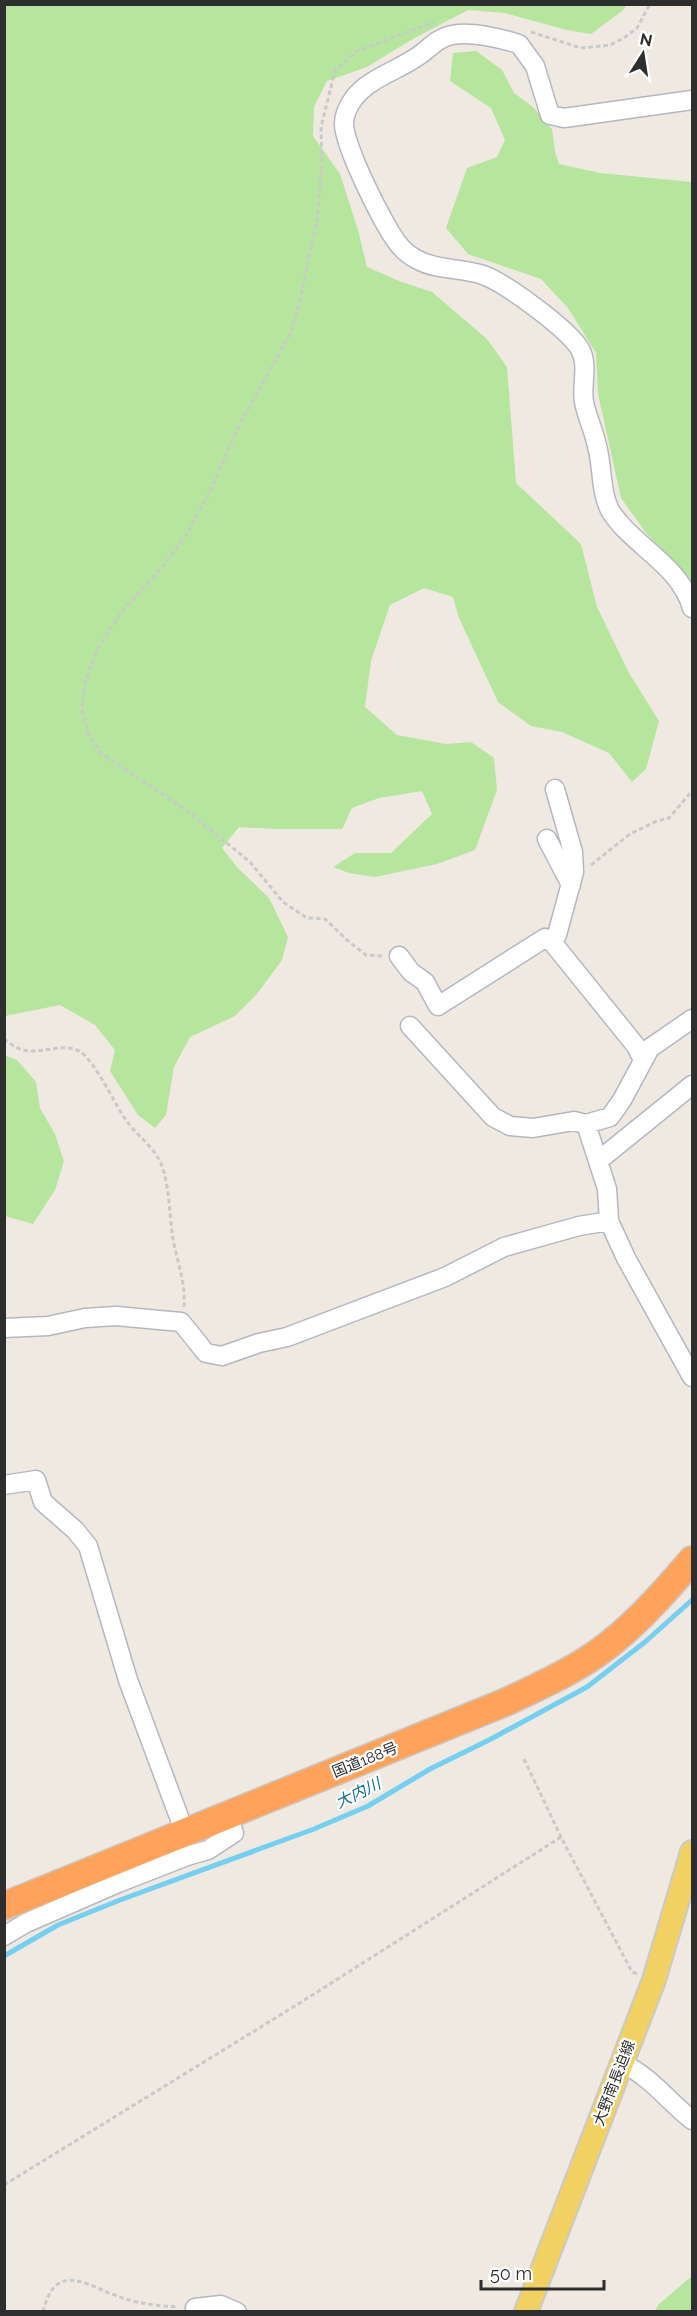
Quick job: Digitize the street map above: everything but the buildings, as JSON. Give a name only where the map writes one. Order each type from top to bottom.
[{"type":"highway","name":"国道188号","points":[[4,1906],[506,1702],[560,1676],[610,1644],[654,1604],[691,1565]]},
{"type":"main road","name":"大野南長迫線","points":[[526,2312],[654,1980],[693,1852]]},
{"type":"street","points":[[693,100],[564,118],[550,115],[535,66],[519,44],[475,35],[452,35],[438,40],[413,62],[370,84],[354,98],[345,115],[344,125],[348,142],[384,223],[401,248],[425,263],[479,273],[494,279],[568,333],[581,350],[585,362],[584,402],[598,448],[606,498],[611,512],[675,576],[693,608]]},
{"type":"street","points":[[552,942],[557,935],[574,872],[573,852],[555,789]]},
{"type":"street","points":[[547,839],[571,885]]},
{"type":"street","points":[[399,956],[411,972],[425,982],[438,1006],[545,938],[552,942],[636,1046],[644,1060]]},
{"type":"street","points":[[410,1026],[493,1117],[510,1126],[533,1128],[574,1121],[586,1124],[610,1117],[622,1100],[650,1048],[693,1019]]},
{"type":"street","points":[[598,1161],[693,1084]]},
{"type":"street","points":[[586,1124],[607,1189],[609,1221],[626,1258],[693,1377]]},
{"type":"street","points":[[4,1328],[48,1326],[85,1318],[116,1316],[182,1322],[206,1353],[222,1356],[287,1336],[445,1277],[504,1247],[579,1226],[609,1221]]},
{"type":"street","points":[[4,1485],[36,1480],[43,1502],[75,1530],[88,1546],[128,1680],[185,1833]]},
{"type":"street","points":[[4,1936],[26,1923],[118,1883],[208,1850],[234,1833],[228,1816]]},
{"type":"street","points":[[622,2063],[636,2070],[656,2086],[693,2120]]},
{"type":"street","points":[[195,2308],[221,2305],[237,2312]]},
{"type":"path","points":[[522,28],[581,48],[610,45],[637,28],[650,4]]},
{"type":"path","points":[[399,956],[366,955],[325,919],[307,918],[283,902],[250,862],[216,834],[190,813],[101,753],[88,734],[82,710],[85,682],[98,648],[123,610],[163,566],[186,535],[209,494],[237,429],[290,334],[300,301],[317,220],[322,166],[321,127],[335,71],[357,51],[436,21]]},
{"type":"path","points":[[571,885],[582,873],[630,834],[669,818],[693,792]]},
{"type":"path","points":[[4,1039],[19,1049],[49,1051],[70,1048],[81,1053],[96,1072],[127,1122],[149,1145],[161,1163],[168,1189],[173,1239],[183,1286],[185,1305],[182,1322]]},
{"type":"path","points":[[524,1759],[561,1837],[632,1972],[654,1980]]},
{"type":"path","points":[[4,2185],[303,2001],[561,1837]]},
{"type":"path","points":[[43,2312],[49,2295],[63,2280],[89,2283],[122,2298],[138,2302],[195,2308]]},
{"type":"green space","points":[[4,5],[627,5],[591,34],[504,13],[468,10],[411,40],[367,67],[327,81],[314,107],[313,136],[340,174],[367,267],[432,292],[487,339],[507,367],[516,483],[581,544],[597,607],[629,673],[659,721],[646,769],[632,782],[609,753],[562,732],[531,726],[498,702],[459,618],[453,597],[424,588],[390,605],[371,661],[365,707],[397,735],[446,744],[471,742],[494,758],[497,790],[475,850],[437,864],[375,877],[349,873],[333,867],[355,853],[391,853],[432,814],[422,791],[379,798],[352,808],[342,829],[239,827],[222,848],[237,867],[269,898],[288,937],[282,960],[256,995],[235,1016],[190,1037],[174,1067],[166,1115],[155,1128],[138,1115],[110,1071],[115,1050],[95,1025],[60,1005],[5,1016]]},
{"type":"green space","points":[[476,51],[502,70],[514,93],[533,107],[552,129],[559,164],[600,173],[692,182],[692,587],[687,575],[646,533],[621,498],[598,394],[596,353],[568,308],[541,279],[468,254],[446,228],[467,168],[497,157],[505,140],[491,108],[450,81],[453,53]]},
{"type":"green space","points":[[4,1055],[17,1060],[36,1082],[40,1108],[55,1134],[64,1161],[55,1190],[33,1224],[5,1216]]},
{"type":"green space","points":[[692,2276],[692,2311],[655,2311],[658,2305]]},
{"type":"waterway","name":"大内川","points":[[4,1956],[58,1925],[314,1829],[368,1806],[430,1769],[587,1687],[645,1642],[692,1600]]}]
